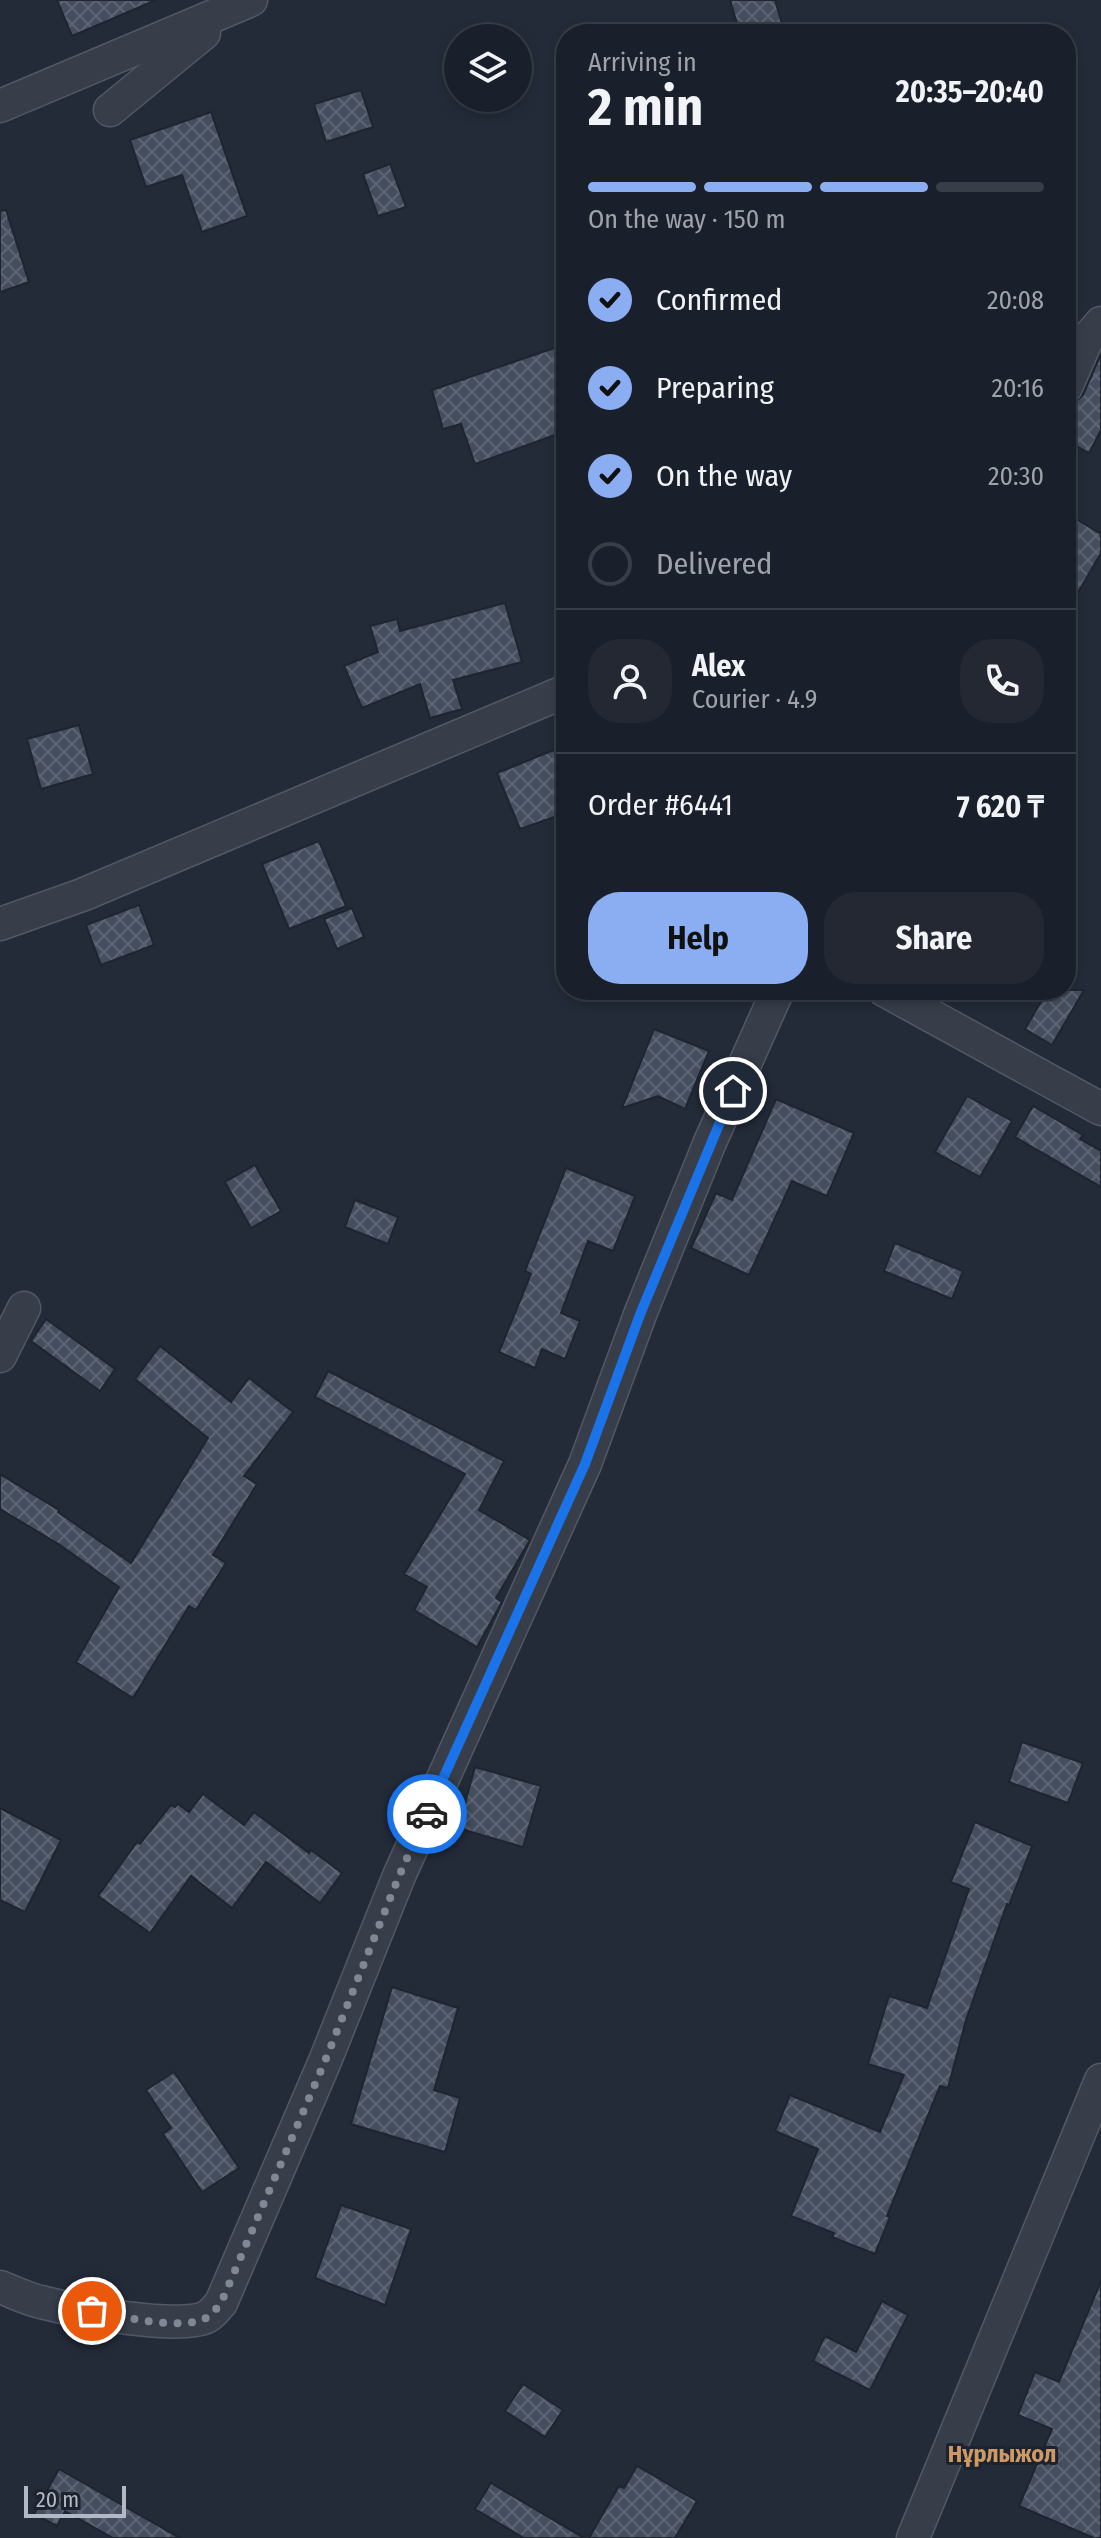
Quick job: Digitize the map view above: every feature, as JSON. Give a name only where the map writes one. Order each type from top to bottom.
[{"type":"street","points":[[0,106],[246,2]]},
{"type":"street","points":[[110,110],[246,2]]},
{"type":"street","points":[[1076,364],[1087,339],[1101,323]]},
{"type":"street","points":[[0,924],[82,895],[556,695]]},
{"type":"street","points":[[0,2287],[39,2302],[144,2320],[190,2322],[208,2317],[221,2303],[325,2061],[399,1876],[585,1464],[641,1312],[710,1142],[774,1000]]},
{"type":"street","points":[[902,1000],[1101,1109]]},
{"type":"street","points":[[0,1356],[24,1308]]},
{"type":"street","points":[[913,2538],[1101,2080]]},
{"type":"building","points":[[57,0],[156,0],[72,36]]},
{"type":"building","points":[[730,0],[775,0],[782,24],[737,24]]},
{"type":"building","points":[[361,90],[373,127],[326,142],[314,104]]},
{"type":"building","points":[[211,112],[247,216],[202,232],[182,175],[146,187],[130,140]]},
{"type":"building","points":[[390,164],[406,207],[378,216],[363,174]]},
{"type":"building","points":[[6,210],[29,282],[0,292],[0,211]]},
{"type":"building","points":[[556,347],[556,435],[475,464],[461,424],[443,429],[432,390]]},
{"type":"building","points":[[1101,354],[1101,430],[1089,453],[1076,446],[1076,401],[1083,395]]},
{"type":"building","points":[[1076,519],[1101,534],[1101,553],[1076,596]]},
{"type":"building","points":[[505,603],[522,662],[453,680],[462,709],[430,718],[420,684],[362,708],[344,666],[378,652],[370,626],[397,619],[400,631]]},
{"type":"building","points":[[79,725],[93,774],[41,789],[27,739]]},
{"type":"building","points":[[554,750],[556,816],[520,829],[497,773]]},
{"type":"building","points":[[319,841],[346,906],[289,929],[262,864]]},
{"type":"building","points":[[139,905],[154,945],[101,965],[86,925]]},
{"type":"building","points":[[352,908],[364,937],[337,949],[324,919]]},
{"type":"building","points":[[1076,990],[1084,990],[1052,1045],[1025,1029],[1042,1000],[1076,1000]]},
{"type":"building","points":[[654,1029],[709,1051],[685,1109],[658,1096],[622,1108]]},
{"type":"building","points":[[967,1096],[1012,1121],[980,1177],[935,1152]]},
{"type":"building","points":[[776,1099],[854,1133],[827,1196],[792,1181],[749,1275],[691,1248],[716,1193],[732,1200]]},
{"type":"building","points":[[1033,1106],[1083,1135],[1080,1139],[1101,1151],[1101,1187],[1015,1137]]},
{"type":"building","points":[[255,1165],[281,1211],[251,1228],[225,1182]]},
{"type":"building","points":[[566,1168],[635,1196],[613,1251],[588,1241],[561,1313],[580,1321],[565,1359],[542,1349],[535,1368],[499,1352],[531,1274],[525,1271]]},
{"type":"building","points":[[355,1200],[398,1217],[388,1244],[345,1227]]},
{"type":"building","points":[[895,1243],[963,1271],[952,1299],[884,1271]]},
{"type":"building","points":[[46,1319],[115,1369],[100,1391],[31,1341]]},
{"type":"building","points":[[160,1346],[231,1402],[249,1378],[293,1412],[244,1476],[257,1484],[213,1555],[226,1563],[196,1610],[189,1606],[133,1698],[76,1662],[119,1587],[60,1545],[0,1509],[0,1474],[59,1510],[131,1563],[208,1438],[135,1379]]},
{"type":"building","points":[[328,1371],[504,1461],[479,1510],[530,1540],[496,1598],[502,1602],[477,1647],[414,1610],[427,1587],[404,1574],[465,1474],[315,1397]]},
{"type":"building","points":[[1022,1742],[1083,1763],[1068,1803],[1009,1782]]},
{"type":"building","points":[[475,1767],[541,1786],[523,1847],[458,1828]]},
{"type":"building","points":[[203,1794],[244,1825],[254,1812],[342,1873],[320,1903],[266,1862],[232,1908],[191,1876],[150,1933],[98,1896],[137,1842],[140,1844],[171,1805],[175,1807],[178,1804],[189,1812]]},
{"type":"building","points":[[0,1808],[61,1840],[25,1912],[0,1900]]},
{"type":"building","points":[[975,1822],[1032,1846],[1007,1904],[966,2020],[948,2088],[940,2086],[887,2216],[890,2217],[875,2254],[791,2216],[818,2149],[775,2131],[790,2095],[880,2132],[904,2075],[868,2064],[889,1996],[927,2008],[969,1889],[951,1882]]},
{"type":"building","points":[[392,1987],[458,2008],[434,2090],[460,2098],[445,2152],[351,2124]]},
{"type":"building","points":[[174,2072],[239,2168],[202,2192],[163,2134],[171,2128],[146,2090]]},
{"type":"building","points":[[341,2205],[411,2229],[385,2305],[315,2278]]},
{"type":"building","points":[[1101,2281],[1101,2538],[1094,2538],[1019,2506],[1052,2429],[1018,2415],[1035,2372],[1059,2382]]},
{"type":"building","points":[[882,2301],[908,2315],[870,2390],[813,2361],[825,2336],[856,2352]]},
{"type":"building","points":[[523,2384],[563,2410],[545,2437],[505,2411]]},
{"type":"building","points":[[637,2466],[697,2501],[675,2538],[589,2538],[619,2486],[624,2488]]},
{"type":"building","points":[[59,2469],[180,2538],[113,2538],[65,2511],[57,2526],[34,2514]]},
{"type":"building","points":[[491,2483],[584,2538],[524,2538],[475,2509]]},
{"type":"way so far","points":[[92,2311],[144,2320],[190,2322],[208,2317],[221,2303],[427,1814]]},
{"type":"district","name":"Нұрлыжол","points":[[1002,2454]]},
{"type":"route","points":[[427,1814],[585,1464],[641,1312],[733,1091]]}]
